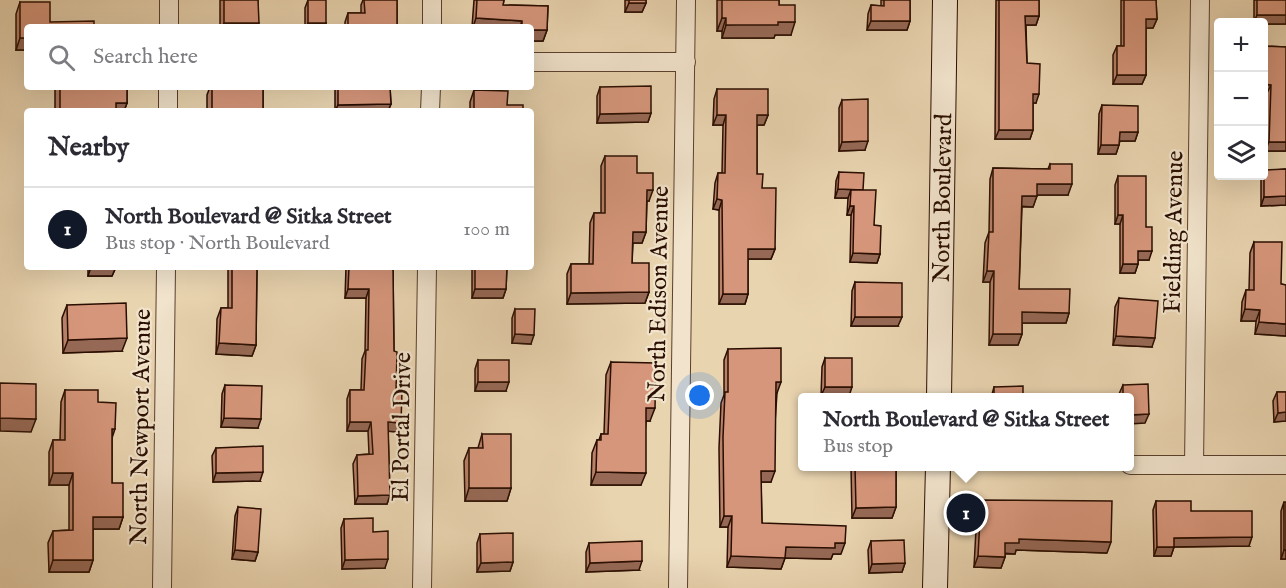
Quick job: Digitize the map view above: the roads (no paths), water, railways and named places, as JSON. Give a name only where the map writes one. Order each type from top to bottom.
[{"type":"street","points":[[169,0],[169,24]]},
{"type":"street","points":[[432,0],[432,24]]},
{"type":"street","name":"North Edison Avenue","points":[[678,588],[686,0]]},
{"type":"street","name":"North Boulevard","points":[[939,393],[945,0]]},
{"type":"street","name":"Fielding Avenue","points":[[1194,465],[1200,0]]},
{"type":"street","points":[[534,62],[686,62]]},
{"type":"street","points":[[168,90],[168,108]]},
{"type":"street","points":[[430,108],[431,90]]},
{"type":"street","name":"North Newport Avenue","points":[[162,588],[166,270]]},
{"type":"street","name":"El Portal Drive","points":[[422,588],[428,270]]},
{"type":"street","points":[[1134,465],[1286,465]]},
{"type":"street","points":[[936,588],[938,471]]},
{"type":"place","name":"North Boulevard @ Sitka Street","points":[[966,513]]}]
